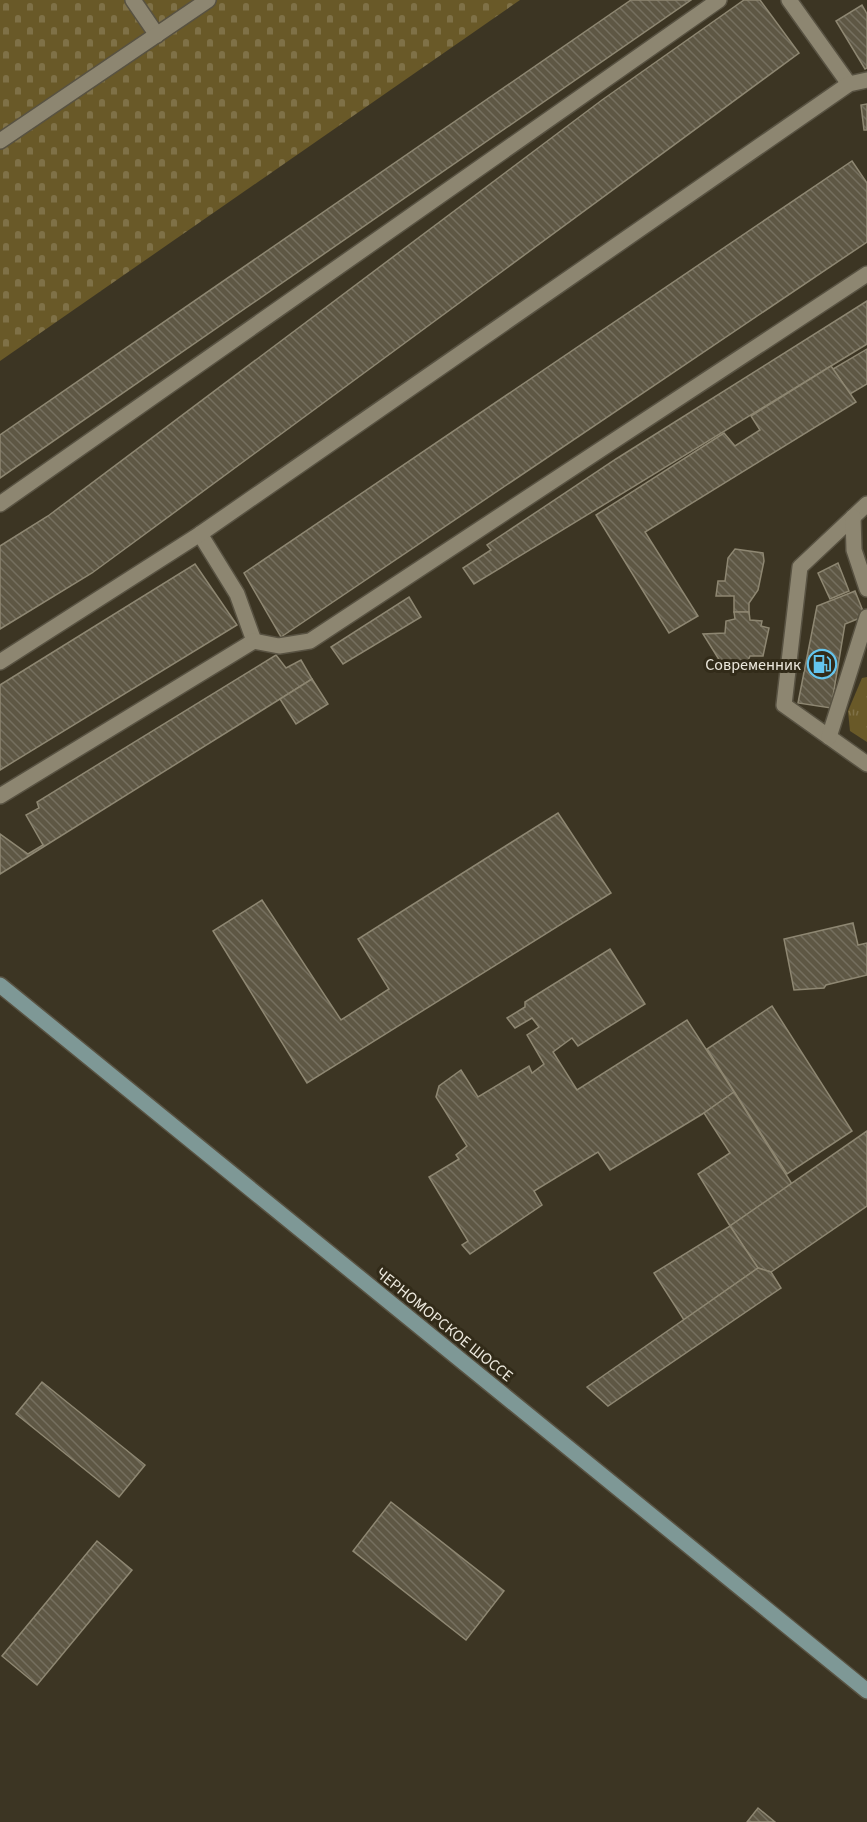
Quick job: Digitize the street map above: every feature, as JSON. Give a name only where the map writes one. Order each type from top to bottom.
[{"type":"main road","name":"ЧЕРНОМОРСКОЕ ШОССЕ","points":[[0,985],[867,1691]]},
{"type":"lane","points":[[133,0],[157,34]]},
{"type":"lane","points":[[0,141],[208,0]]},
{"type":"lane","points":[[0,504],[719,0]]},
{"type":"lane","points":[[789,0],[849,84]]},
{"type":"lane","points":[[0,662],[200,534],[849,84],[867,80]]},
{"type":"lane","points":[[0,796],[255,641],[279,646],[310,641],[867,274]]},
{"type":"lane","points":[[867,504],[800,567],[784,705],[867,764]]},
{"type":"lane","points":[[853,517],[854,550],[867,589]]},
{"type":"lane","points":[[200,534],[237,594],[255,641]]},
{"type":"lane","points":[[829,737],[867,617]]},
{"type":"green space","points":[[0,0],[520,0],[0,361]]},
{"type":"green space","points":[[867,677],[867,742],[850,731],[848,711],[862,678]]},
{"type":"building","points":[[631,0],[691,0],[0,478],[0,435]]},
{"type":"building","points":[[744,0],[760,0],[799,53],[92,573],[0,629],[0,546],[48,516],[602,100]]},
{"type":"building","points":[[862,5],[867,14],[867,68],[865,69],[836,21]]},
{"type":"building","points":[[867,104],[867,130],[864,130],[861,105]]},
{"type":"building","points":[[852,161],[867,183],[867,242],[281,637],[244,573]]},
{"type":"building","points":[[867,301],[867,344],[474,584],[463,568],[491,550],[487,545],[616,459]]},
{"type":"building","points":[[867,349],[867,384],[850,394],[833,369]]},
{"type":"building","points":[[831,366],[856,402],[645,532],[698,616],[669,633],[596,515],[724,433],[735,446],[760,430],[751,416]]},
{"type":"building","points":[[735,549],[763,553],[764,561],[758,590],[749,603],[749,612],[734,612],[734,596],[716,596],[718,581],[725,581],[728,558]]},
{"type":"building","points":[[838,563],[849,591],[830,599],[818,573]]},
{"type":"building","points":[[195,564],[237,625],[0,770],[0,685]]},
{"type":"building","name":"Современник","points":[[855,591],[865,616],[845,624],[831,708],[798,703],[817,606]]},
{"type":"building","points":[[409,597],[421,617],[343,664],[331,647]]},
{"type":"building","points":[[734,612],[749,612],[750,620],[762,621],[761,626],[769,628],[763,656],[750,656],[746,665],[723,666],[703,634],[725,633],[726,621],[735,619]]},
{"type":"building","points":[[276,655],[286,668],[301,660],[312,679],[0,874],[0,834],[28,854],[43,845],[26,815],[39,808],[37,802]]},
{"type":"building","points":[[312,679],[328,704],[296,724],[280,699]]},
{"type":"building","points":[[558,813],[611,893],[307,1083],[213,931],[262,900],[341,1020],[389,989],[358,939]]},
{"type":"building","points":[[853,923],[858,945],[867,943],[867,975],[826,985],[824,988],[794,990],[784,939]]},
{"type":"building","points":[[610,949],[645,1004],[578,1046],[572,1038],[553,1052],[577,1090],[687,1020],[734,1092],[704,1113],[610,1170],[598,1152],[534,1191],[542,1205],[470,1254],[462,1245],[468,1241],[429,1177],[459,1159],[456,1155],[467,1146],[436,1097],[439,1086],[461,1070],[478,1097],[529,1066],[532,1073],[544,1064],[527,1035],[539,1027],[532,1018],[515,1028],[507,1018],[525,1007],[525,1002]]},
{"type":"building","points":[[772,1006],[852,1131],[787,1174],[707,1049]]},
{"type":"building","points":[[734,1092],[792,1184],[730,1226],[698,1174],[730,1153],[704,1113]]},
{"type":"building","points":[[867,1131],[867,1206],[771,1272],[758,1268],[730,1226]]},
{"type":"building","points":[[730,1226],[758,1268],[684,1320],[654,1273]]},
{"type":"building","points":[[758,1268],[771,1272],[781,1288],[608,1406],[587,1387]]},
{"type":"building","points":[[42,1382],[145,1465],[119,1497],[16,1414]]},
{"type":"building","points":[[391,1502],[504,1591],[466,1640],[353,1551]]},
{"type":"building","points":[[97,1541],[132,1570],[37,1685],[2,1656]]},
{"type":"building","points":[[758,1808],[775,1822],[747,1822]]},
{"type":"place","name":"Современник","points":[[822,664]]}]
